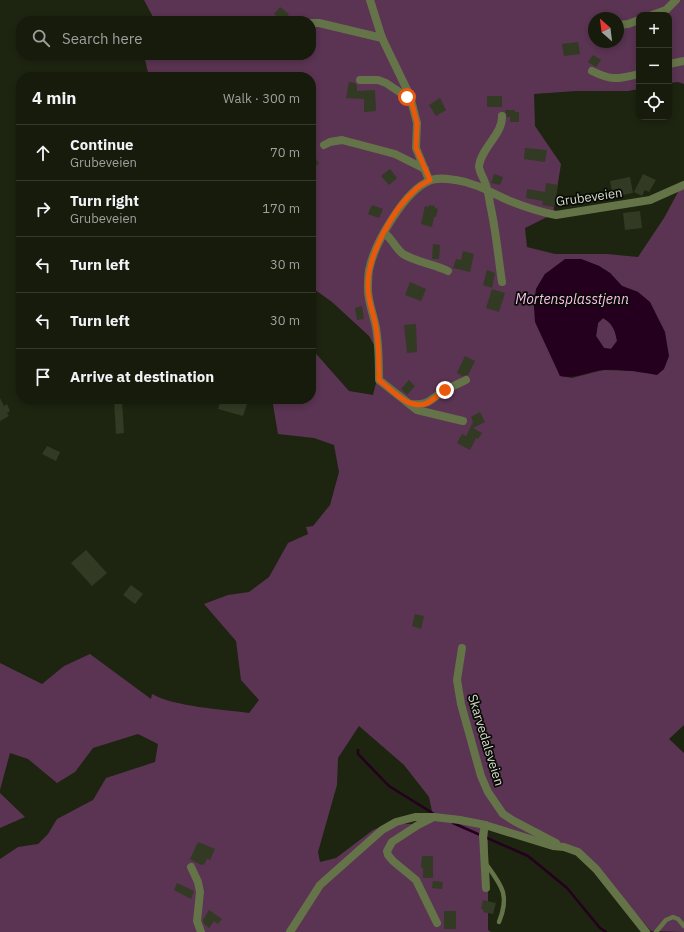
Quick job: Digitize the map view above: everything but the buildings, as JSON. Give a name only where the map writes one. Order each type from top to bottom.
[{"type":"street","points":[[370,0],[382,38],[410,96],[417,123],[416,148],[430,180],[417,188],[404,201],[376,247],[369,266],[368,289],[376,328],[379,359],[379,380],[417,410],[463,421]]},
{"type":"street","points":[[660,12],[666,10],[676,0]]},
{"type":"street","points":[[624,24],[636,21]]},
{"type":"street","points":[[316,23],[382,38]]},
{"type":"street","points":[[672,63],[684,60]]},
{"type":"street","points":[[592,71],[606,78],[627,77],[636,75]]},
{"type":"street","points":[[360,80],[378,80],[386,83],[407,97],[410,96]]},
{"type":"street","points":[[502,116],[498,130],[479,164],[479,170],[485,180],[493,219],[502,282]]},
{"type":"street","points":[[324,145],[330,142],[342,140],[395,154],[425,169]]},
{"type":"street","name":"Grubeveien","points":[[430,180],[457,180],[487,189],[510,201],[534,210],[556,215],[650,200],[684,185]]},
{"type":"street","points":[[384,233],[402,254],[448,271]]},
{"type":"street","points":[[409,404],[421,404],[428,402],[445,390],[466,380]]},
{"type":"street","name":"Skarvedalsveien","points":[[462,648],[457,680],[461,704],[481,776],[488,792],[503,814],[564,847],[578,852],[596,869],[646,932]]},
{"type":"street","name":"Skarvedalsveien","points":[[290,932],[320,885],[382,830],[396,822],[415,817],[434,817],[460,820],[485,825],[553,846],[564,847]]},
{"type":"street","points":[[434,817],[418,825],[392,842],[387,851],[388,855],[393,861],[416,880],[437,923]]},
{"type":"street","points":[[485,825],[483,835],[486,888]]},
{"type":"street","points":[[191,868],[198,882],[200,892],[197,921],[200,932]]},
{"type":"lane","points":[[484,861],[502,887],[504,894],[504,906],[499,922]]},
{"type":"lane","points":[[656,932],[666,920],[673,917],[678,919],[684,926]]},
{"type":"shaded area","points":[[144,0],[684,0],[684,84],[678,82],[672,83],[672,12],[636,12],[636,90],[534,94],[535,126],[561,164],[553,214],[525,228],[527,247],[555,254],[607,254],[638,257],[664,218],[684,181],[684,725],[669,739],[684,753],[684,932],[651,931],[618,892],[580,856],[533,839],[488,828],[488,930],[491,932],[0,932],[0,859],[18,847],[38,844],[48,834],[57,819],[93,800],[106,778],[155,762],[158,744],[138,734],[93,748],[75,772],[57,783],[28,759],[10,753],[0,790],[0,663],[42,684],[64,666],[90,654],[151,699],[152,694],[186,705],[249,713],[259,700],[241,680],[236,641],[204,604],[228,595],[249,592],[269,577],[288,543],[308,534],[306,527],[313,526],[330,505],[339,472],[334,445],[314,438],[278,434],[273,404],[316,404],[316,354],[349,391],[373,395],[382,359],[369,336],[332,302],[316,291],[316,72],[148,72],[145,60],[316,60],[316,16],[152,16]],"holes":[[[581,259],[599,266],[610,273],[622,286],[638,292],[657,374],[636,371],[603,370],[572,378],[560,376],[534,307],[536,289],[545,274]],[[359,726],[404,765],[429,797],[433,816],[426,817],[412,824],[388,824],[373,830],[336,858],[320,862],[318,852],[337,785],[338,758]]]},
{"type":"shaded area","points":[[603,318],[613,328],[617,341],[611,349],[604,348],[596,336],[598,323]]},
{"type":"shaded area","points":[[0,793],[25,817],[0,828]]},
{"type":"water","name":"Mortensplasstjenn","points":[[565,259],[581,259],[599,266],[610,273],[622,286],[638,292],[650,302],[665,332],[669,356],[664,369],[657,375],[610,370],[598,371],[578,376],[560,376],[535,322],[534,307],[536,289],[545,274]],"holes":[[[603,318],[613,328],[617,341],[611,349],[604,348],[596,336],[598,323]]]},
{"type":"waterway","points":[[358,750],[358,754],[389,786],[434,814]]},
{"type":"waterway","points":[[453,823],[528,856],[567,888],[600,928],[606,932]]},
{"type":"route","points":[[407,97],[410,96],[415,111],[417,123],[416,148],[430,180],[417,188],[404,201],[376,247],[369,266],[368,289],[376,328],[379,359],[379,380],[409,404],[421,404],[428,402],[445,390]]}]
